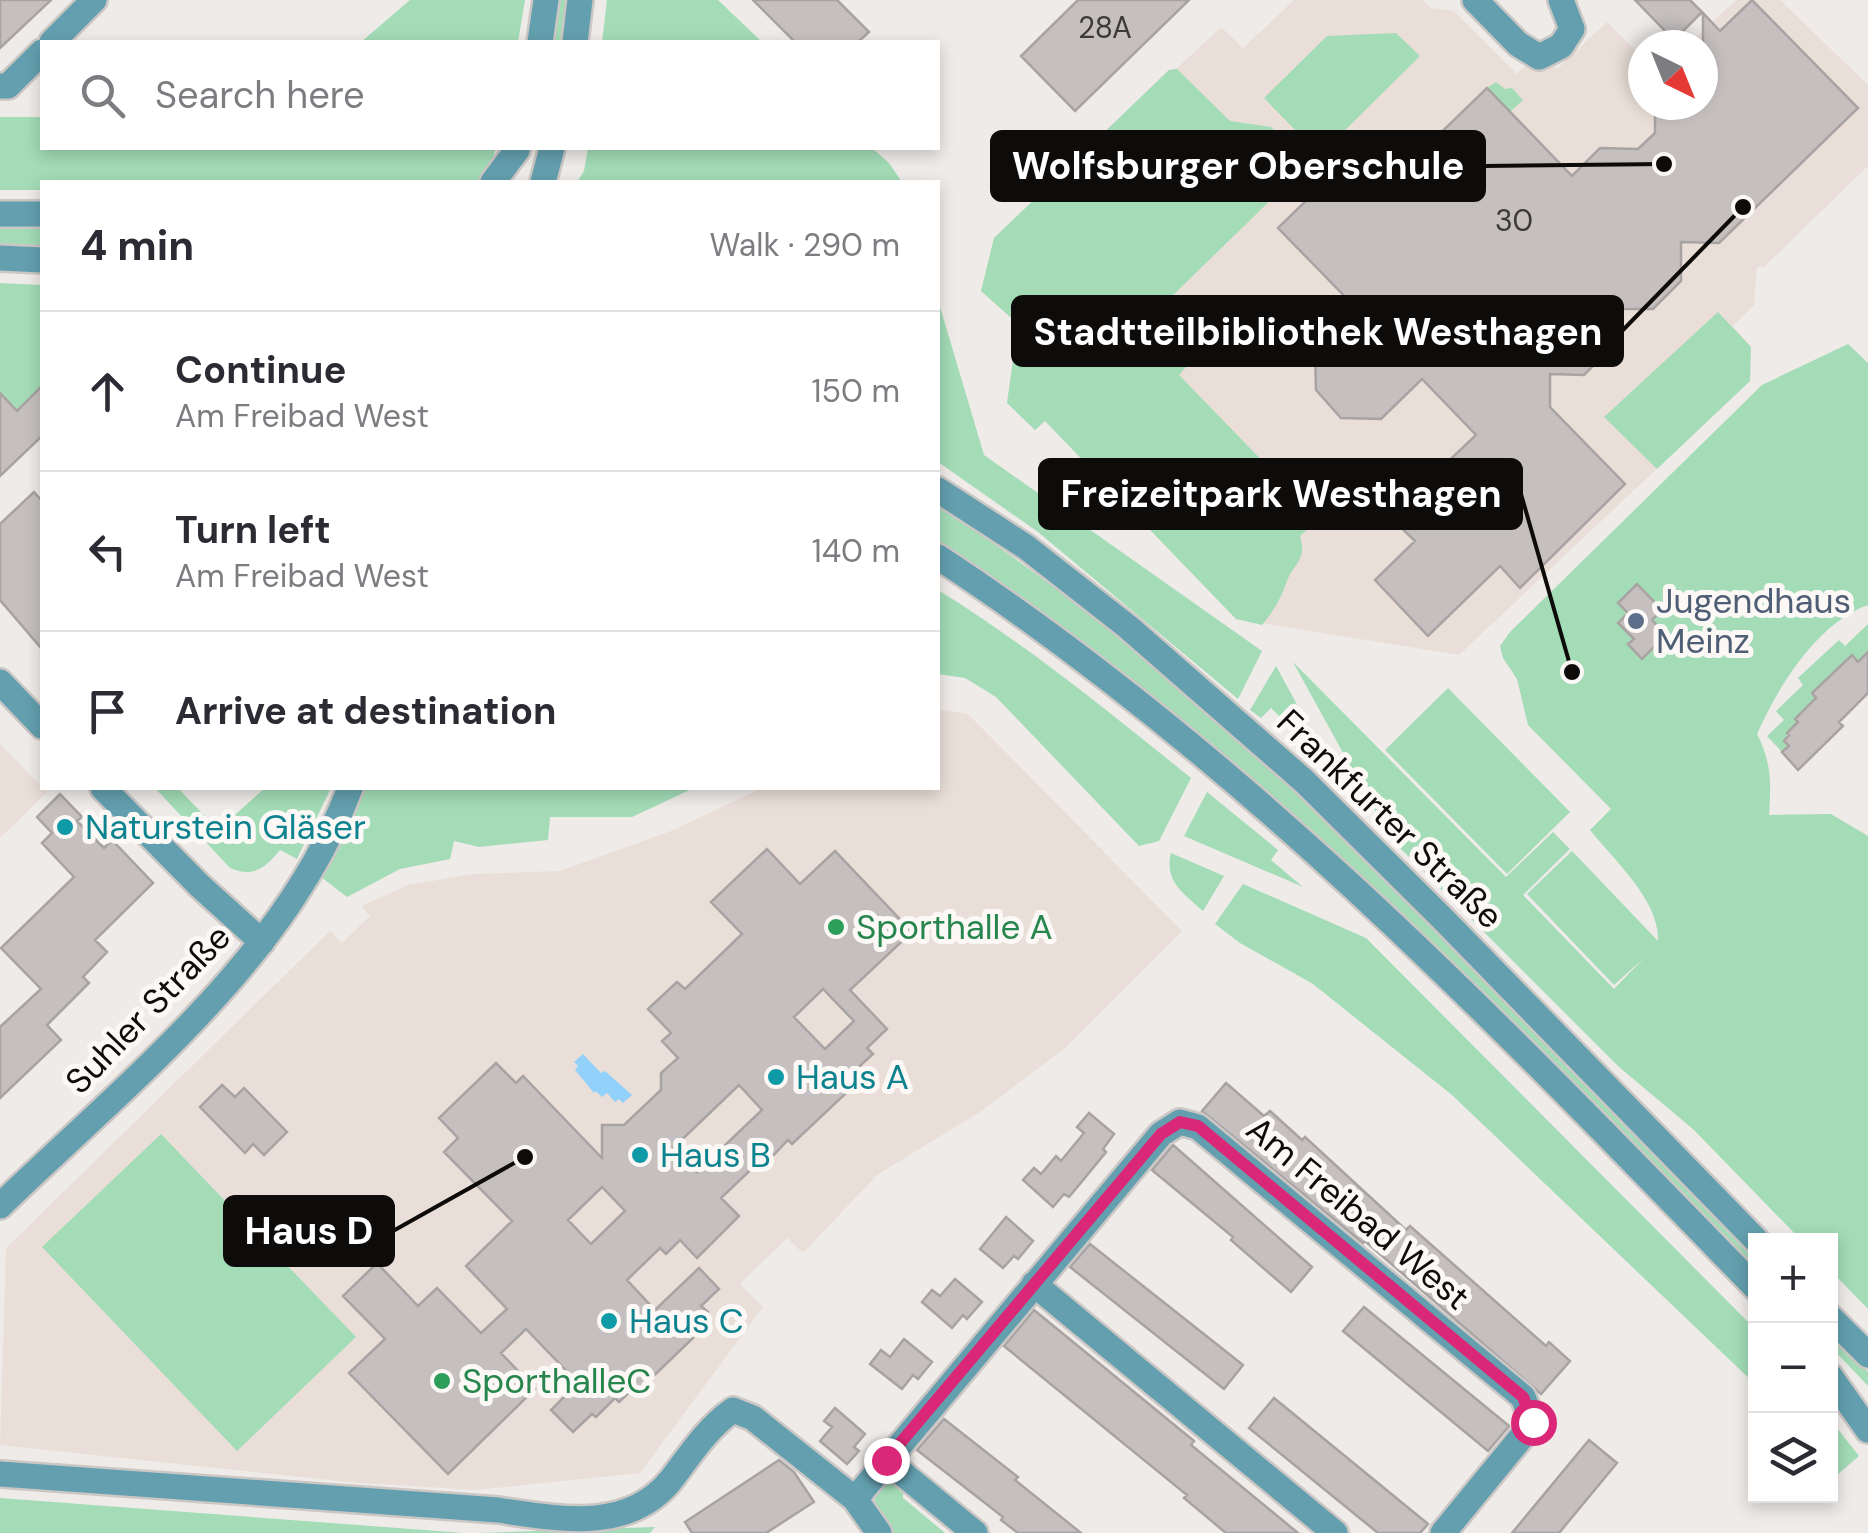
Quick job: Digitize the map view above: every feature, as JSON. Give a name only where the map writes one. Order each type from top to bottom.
[{"type":"street","points":[[54,40],[94,0]]},
{"type":"street","points":[[540,40],[546,0]]},
{"type":"street","points":[[575,40],[580,0]]},
{"type":"street","points":[[1476,0],[1518,44],[1539,57],[1561,46],[1572,29],[1562,0]]},
{"type":"street","points":[[0,86],[8,86],[40,54]]},
{"type":"street","points":[[494,180],[516,150]]},
{"type":"street","points":[[509,180],[517,150]]},
{"type":"street","points":[[0,214],[40,214]]},
{"type":"street","points":[[0,258],[40,260]]},
{"type":"street","name":"Frankfurter Straße","points":[[940,491],[1026,547],[1128,627],[1278,757],[1444,920],[1749,1233]]},
{"type":"street","name":"Frankfurter Straße","points":[[940,558],[1099,670],[1202,752],[1320,855],[1415,944],[1748,1280]]},
{"type":"street","points":[[0,682],[40,724]]},
{"type":"street","points":[[105,790],[262,942]]},
{"type":"street","name":"Suhler Straße","points":[[0,1206],[220,992],[262,942],[308,874],[349,790]]},
{"type":"street","name":"Am Freibad West","points":[[855,1499],[1161,1134],[1180,1122],[1198,1126],[1523,1397],[1533,1422],[1443,1533]]},
{"type":"street","points":[[1034,1284],[1335,1533]]},
{"type":"street","points":[[1836,1323],[1868,1355]]},
{"type":"street","points":[[1838,1373],[1868,1403]]},
{"type":"street","points":[[1838,1387],[1868,1430]]},
{"type":"street","points":[[0,1474],[498,1510],[580,1522],[630,1514],[648,1503],[665,1488],[715,1422],[733,1410],[753,1418],[855,1499],[878,1533]]},
{"type":"street","points":[[886,1460],[975,1533]]},
{"type":"shaded area","points":[[1294,0],[1422,0],[1431,8],[1454,11],[1517,74],[1529,62],[1558,68],[1607,22],[1628,43],[1628,120],[1718,120],[1718,30],[1704,30],[1736,0],[1780,0],[1868,85],[1868,166],[1764,267],[1757,267],[1754,305],[1733,326],[1751,347],[1750,381],[1459,655],[1236,619],[1045,421],[1035,430],[1007,403],[1018,324],[981,291],[994,238],[1169,70],[1177,68],[1221,27],[1243,48]]},
{"type":"shaded area","points":[[940,709],[968,714],[1182,931],[1065,1048],[983,1110],[877,1175],[803,1253],[787,1238],[740,1284],[763,1307],[640,1473],[477,1490],[358,1483],[0,1445],[6,1248],[330,931],[342,943],[370,916],[362,906],[408,885],[473,874],[560,871],[671,831],[758,790],[940,790]]},
{"type":"shaded area","points":[[0,744],[40,785],[40,790],[47,792],[0,838]]},
{"type":"green space","points":[[410,0],[525,0],[518,40],[363,40]]},
{"type":"green space","points":[[558,0],[569,0],[563,40],[552,40]]},
{"type":"green space","points":[[607,0],[718,0],[760,40],[602,40]]},
{"type":"green space","points":[[1396,33],[1420,56],[1329,146],[1319,146],[1310,136],[1305,140],[1264,98],[1327,36]]},
{"type":"green space","points":[[1177,69],[1230,121],[1271,127],[1282,138],[1285,186],[1125,342],[1155,316],[1183,350],[1180,357],[1187,366],[1179,375],[1317,521],[1300,536],[1301,556],[1262,625],[1236,619],[1045,421],[1035,430],[1007,403],[1018,324],[981,291],[994,238],[1169,70]]},
{"type":"green space","points":[[1496,82],[1505,89],[1512,88],[1523,100],[1510,112],[1487,88]]},
{"type":"green space","points":[[0,117],[40,117],[40,150],[495,150],[482,180],[40,180],[40,190],[0,190]]},
{"type":"green space","points":[[588,150],[874,150],[901,180],[578,180]]},
{"type":"green space","points":[[40,225],[40,246],[0,245],[0,226]]},
{"type":"green space","points":[[0,283],[40,285],[40,388],[17,411],[0,393]]},
{"type":"green space","points":[[940,307],[984,455],[1262,651],[1238,699],[1038,532],[940,463]]},
{"type":"green space","points":[[1718,312],[1751,347],[1750,381],[1657,469],[1604,417]]},
{"type":"green space","points":[[1848,344],[1868,363],[1868,605],[1832,627],[1801,659],[1757,734],[1769,773],[1769,815],[1831,814],[1868,836],[1868,1309],[1838,1278],[1838,1233],[1794,1233],[1694,1130],[1618,1066],[1390,838],[1293,662],[1506,877],[1553,832],[1570,849],[1523,895],[1614,989],[1644,958],[1614,985],[1527,894],[1572,851],[1658,941],[1657,926],[1644,896],[1590,830],[1611,809],[1528,725],[1517,679],[1500,646],[1762,385]]},
{"type":"green space","points":[[940,507],[1052,586],[1161,672],[1368,858],[1748,1250],[1748,1263],[1367,882],[1161,703],[1052,620],[940,544]]},
{"type":"green space","points":[[940,591],[1036,656],[1191,778],[1159,841],[1139,846],[996,697],[965,678],[940,674]]},
{"type":"green space","points":[[1868,624],[1868,652],[1858,662],[1851,655],[1812,693],[1816,698],[1796,718],[1798,722],[1784,740],[1789,746],[1782,752],[1767,736],[1784,720],[1776,711],[1803,685],[1798,678],[1839,640],[1845,646]]},
{"type":"green space","points":[[1276,666],[1330,765],[1271,708],[1261,718],[1250,710]]},
{"type":"green space","points":[[1448,688],[1570,812],[1507,874],[1385,750]]},
{"type":"green space","points":[[157,790],[180,790],[218,830],[263,790],[330,790],[297,859],[280,850],[264,866],[252,871],[230,868]]},
{"type":"green space","points":[[361,790],[690,790],[632,817],[550,817],[548,840],[479,847],[454,841],[450,859],[400,869],[347,897],[321,877]]},
{"type":"green space","points":[[1207,792],[1278,850],[1271,860],[1303,887],[1184,836]]},
{"type":"green space","points":[[1171,853],[1224,876],[1203,911],[1173,879]]},
{"type":"green space","points":[[1243,884],[1366,938],[1748,1322],[1748,1377],[1452,1095],[1313,984],[1240,943],[1215,924]]},
{"type":"green space","points":[[161,1134],[356,1337],[237,1451],[42,1247]]},
{"type":"green space","points":[[1838,1342],[1868,1372],[1868,1386],[1838,1354]]},
{"type":"green space","points":[[1838,1429],[1859,1456],[1838,1474]]},
{"type":"green space","points":[[896,1482],[903,1486],[903,1498],[945,1533],[892,1533],[875,1508],[875,1496],[884,1486]]},
{"type":"green space","points":[[0,1498],[464,1533],[0,1533]]},
{"type":"green space","points":[[655,1527],[650,1533],[480,1533]]},
{"type":"water","points":[[583,1054],[601,1073],[605,1071],[632,1095],[623,1103],[619,1099],[615,1102],[607,1093],[602,1097],[594,1093],[575,1070],[578,1066],[574,1062]]},
{"type":"building","points":[[0,0],[51,0],[0,48]]},
{"type":"building","points":[[753,0],[837,0],[869,32],[860,40],[793,40]]},
{"type":"building","points":[[1078,0],[1189,0],[1075,111],[1021,56]]},
{"type":"building","points":[[1635,0],[1690,0],[1702,12],[1684,30],[1664,30]]},
{"type":"building","points":[[1752,0],[1858,108],[1719,243],[1681,242],[1681,281],[1653,309],[1615,309],[1615,344],[1584,375],[1550,374],[1550,407],[1625,484],[1520,588],[1500,566],[1428,636],[1375,580],[1415,541],[1390,517],[1476,435],[1422,379],[1381,419],[1341,418],[1316,390],[1315,350],[1356,308],[1278,228],[1358,150],[1390,182],[1487,88],[1572,176],[1600,148],[1638,149],[1655,133],[1655,120],[1718,120],[1718,30],[1703,30],[1703,13],[1720,31]]},
{"type":"building","points":[[40,388],[40,438],[0,476],[0,393],[17,411]]},
{"type":"building","points":[[34,492],[40,499],[40,647],[0,600],[0,524]]},
{"type":"building","name":"Jugendhaus Meinz","points":[[1637,584],[1662,610],[1652,620],[1666,635],[1642,659],[1628,644],[1634,639],[1618,623],[1628,613],[1618,603]]},
{"type":"building","points":[[1868,652],[1868,693],[1839,722],[1843,726],[1798,770],[1782,752],[1789,746],[1784,741],[1798,722],[1795,719],[1816,698],[1812,693],[1852,655],[1858,662]]},
{"type":"building","points":[[60,794],[82,817],[77,821],[104,848],[112,840],[153,883],[95,940],[107,952],[83,977],[89,983],[47,1025],[61,1040],[0,1098],[0,1027],[41,989],[1,948],[74,877],[42,843],[52,833],[37,817]]},
{"type":"building","points":[[767,849],[800,884],[835,851],[912,932],[850,990],[887,1029],[867,1048],[873,1054],[852,1073],[859,1081],[792,1144],[788,1140],[767,1162],[763,1158],[721,1198],[739,1216],[697,1258],[680,1240],[666,1254],[660,1248],[627,1280],[655,1310],[699,1268],[719,1289],[701,1306],[708,1312],[687,1332],[693,1338],[639,1390],[636,1386],[619,1402],[615,1398],[573,1432],[551,1410],[578,1383],[526,1329],[501,1353],[535,1389],[448,1474],[349,1373],[385,1339],[343,1296],[377,1263],[418,1306],[437,1288],[481,1333],[507,1309],[466,1266],[512,1221],[444,1152],[458,1138],[439,1118],[496,1063],[516,1083],[523,1076],[602,1158],[602,1125],[624,1125],[661,1090],[661,1073],[678,1058],[662,1041],[671,1033],[648,1009],[677,982],[685,989],[742,934],[711,902]],"holes":[[[823,989],[854,1021],[825,1049],[794,1017]],[[739,1085],[762,1110],[697,1172],[673,1148]],[[602,1187],[625,1211],[591,1244],[568,1220]]]},
{"type":"building","points":[[1226,1083],[1264,1116],[1270,1111],[1302,1140],[1305,1137],[1406,1230],[1410,1226],[1546,1346],[1549,1342],[1570,1361],[1541,1394],[1365,1241],[1202,1111]]},
{"type":"building","points":[[222,1085],[235,1097],[244,1088],[287,1132],[264,1155],[253,1144],[245,1153],[200,1107]]},
{"type":"building","points":[[1089,1113],[1114,1134],[1103,1149],[1106,1152],[1069,1197],[1064,1194],[1053,1207],[1023,1180],[1034,1168],[1041,1174],[1056,1156],[1061,1161],[1084,1133],[1077,1127]]},
{"type":"building","points":[[1173,1145],[1312,1267],[1291,1292],[1231,1240],[1233,1237],[1152,1170]]},
{"type":"building","points":[[1006,1217],[1033,1241],[1018,1259],[1014,1256],[1003,1268],[980,1249]]},
{"type":"building","points":[[1090,1244],[1243,1365],[1224,1389],[1070,1267]]},
{"type":"building","points":[[955,1279],[982,1302],[967,1319],[963,1315],[952,1328],[922,1302],[932,1290],[940,1296]]},
{"type":"building","points":[[1364,1307],[1509,1426],[1488,1451],[1343,1331]]},
{"type":"building","points":[[1034,1310],[1194,1441],[1191,1445],[1298,1533],[1226,1533],[1184,1498],[1187,1495],[1004,1346]]},
{"type":"building","points":[[904,1339],[932,1362],[918,1379],[913,1375],[902,1389],[870,1364],[881,1350],[890,1357]]},
{"type":"building","points":[[1274,1398],[1428,1524],[1420,1533],[1378,1533],[1249,1428]]},
{"type":"building","points":[[835,1408],[865,1434],[854,1447],[859,1451],[847,1464],[820,1441],[832,1427],[824,1421]]},
{"type":"building","points":[[944,1419],[1081,1533],[1018,1533],[1001,1520],[1003,1517],[917,1450]]},
{"type":"building","points":[[1589,1440],[1617,1463],[1559,1533],[1512,1533]]},
{"type":"building","points":[[779,1460],[794,1472],[814,1502],[766,1533],[692,1533],[685,1522]]},
{"type":"place","name":"Wolfsburger Oberschule","points":[[1664,164]]},
{"type":"place","name":"Stadtteilbibliothek Westhagen","points":[[1743,207]]},
{"type":"place","name":"Jugendhaus Meinz","points":[[1636,621]]},
{"type":"place","name":"Freizeitpark Westhagen","points":[[1572,672]]},
{"type":"place","name":"Naturstein Gläser","points":[[65,827]]},
{"type":"place","name":"Sporthalle A","points":[[836,927]]},
{"type":"place","name":"Haus A","points":[[776,1077]]},
{"type":"place","name":"Haus B","points":[[640,1155]]},
{"type":"place","name":"Haus D","points":[[525,1157]]},
{"type":"place","name":"Haus C","points":[[609,1321]]},
{"type":"place","name":"SporthalleC","points":[[442,1381]]},
{"type":"route","points":[[886,1460],[1161,1134],[1180,1122],[1198,1126],[1523,1397],[1533,1422]]}]
